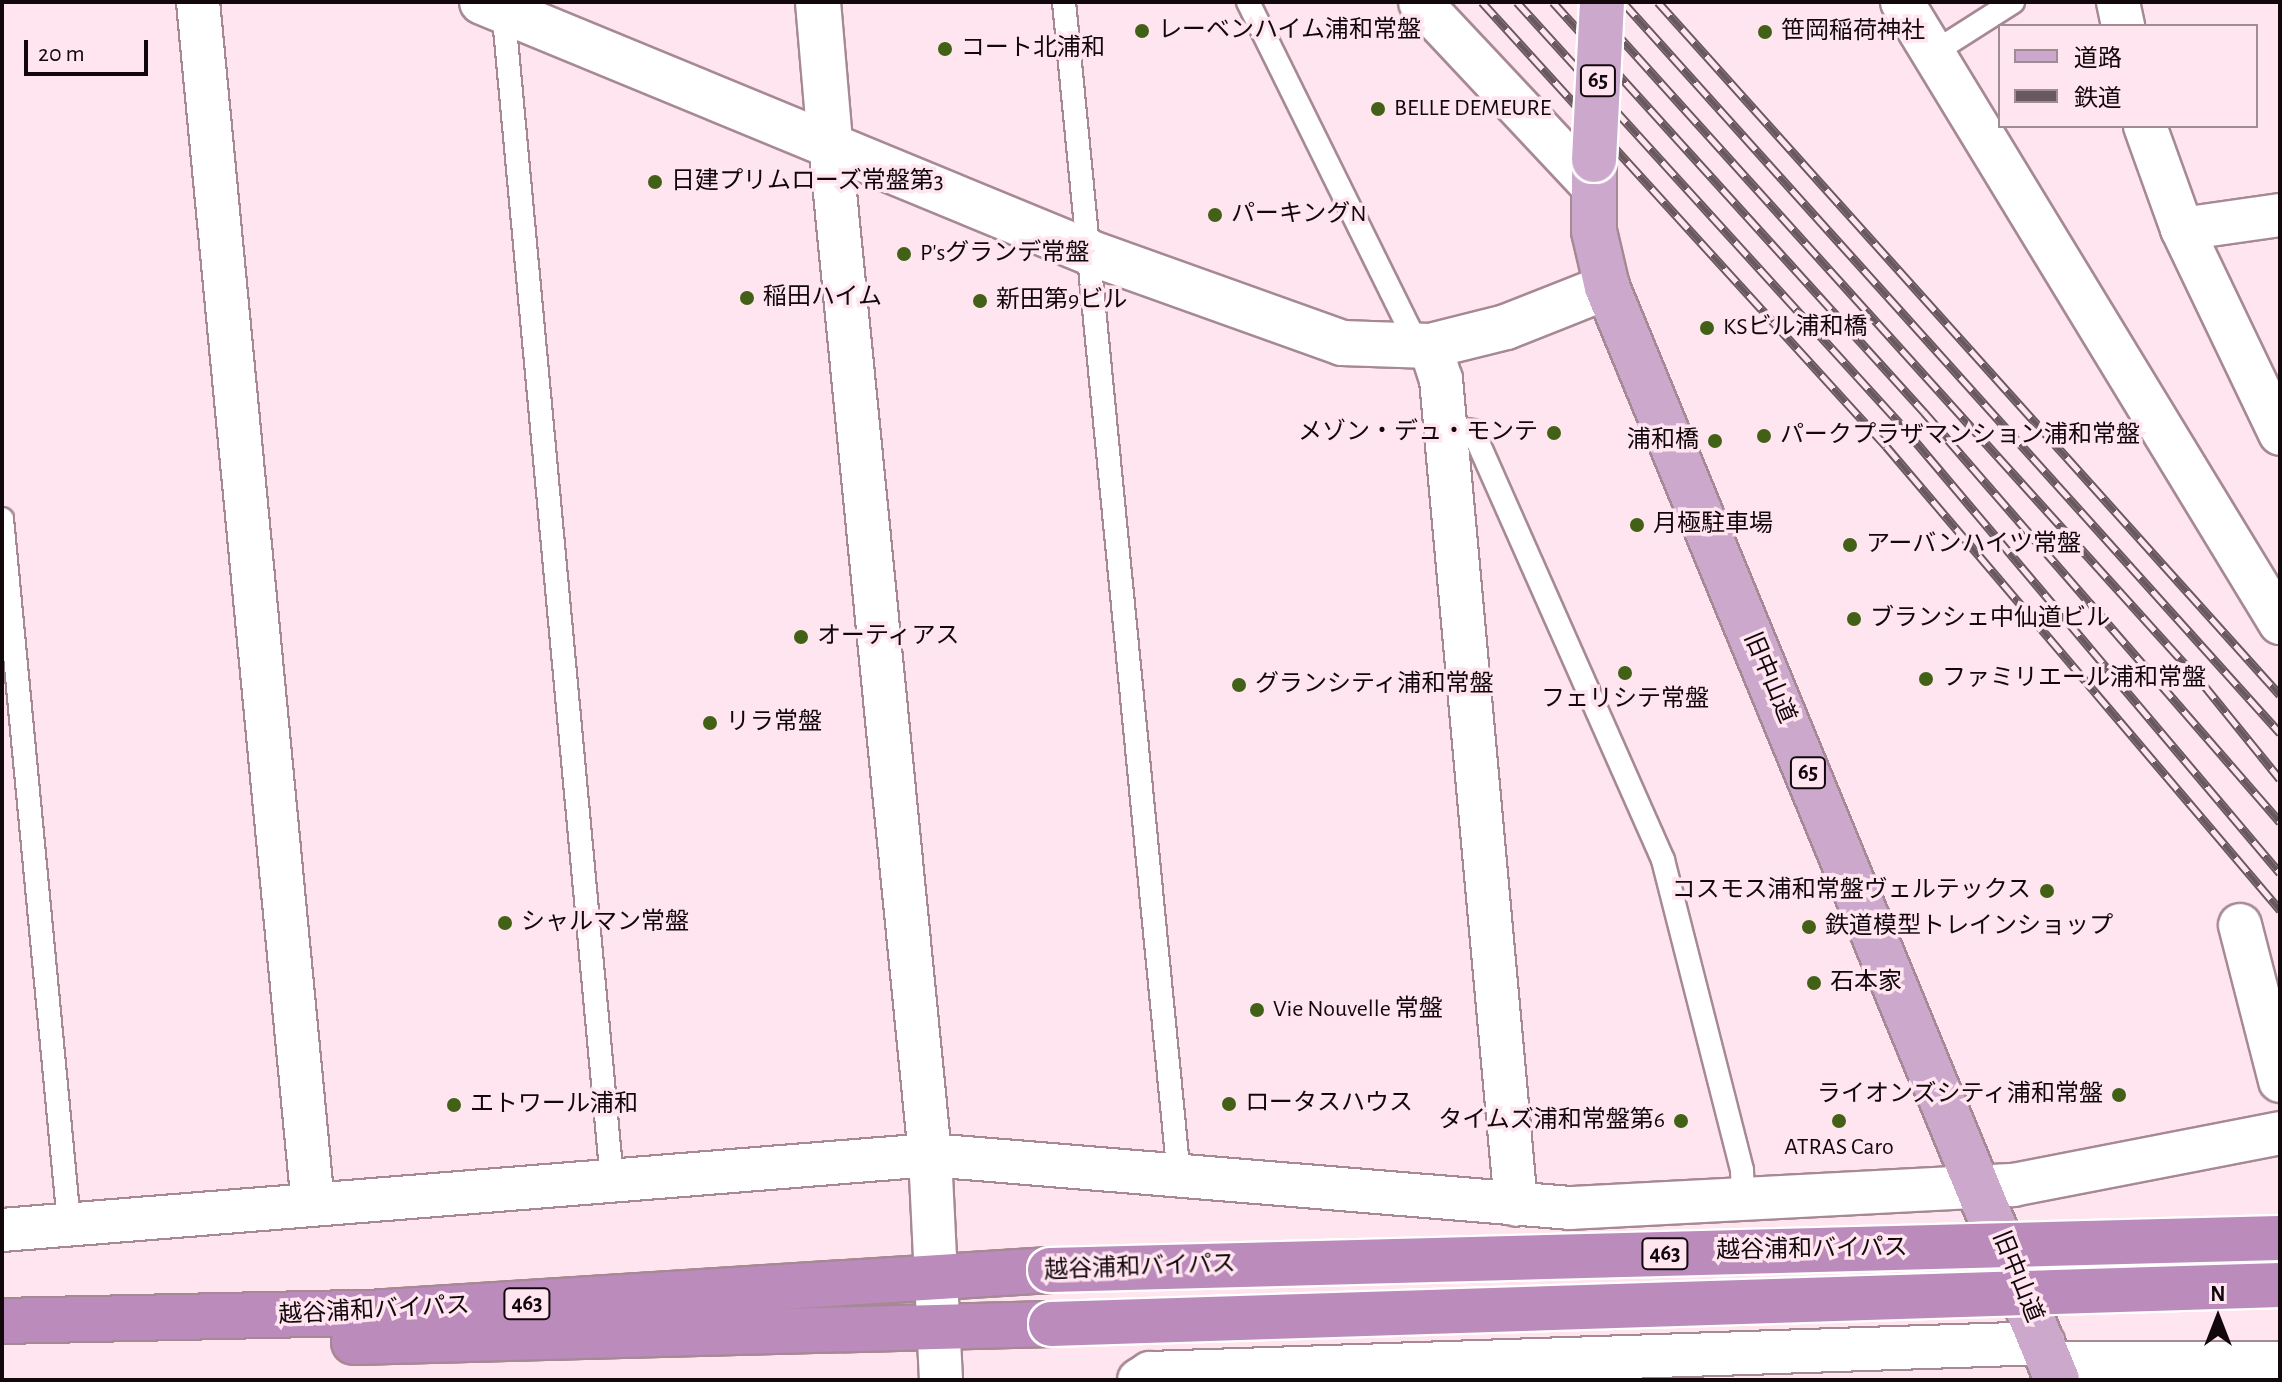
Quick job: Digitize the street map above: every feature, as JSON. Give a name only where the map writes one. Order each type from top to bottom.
[{"type":"highway","name":"越谷浦和バイパス","points":[[2,1321],[386,1312],[1050,1270],[2280,1238]]},
{"type":"highway","name":"越谷浦和バイパス","points":[[2,1351],[941,1330],[2280,1285]]},
{"type":"main road","name":"旧中山道","points":[[1602,2],[1593,172],[1607,287],[1981,1187],[2050,1362]]},
{"type":"street","points":[[198,2],[313,1205]]},
{"type":"street","points":[[818,2],[930,1155],[940,1279],[941,1380]]},
{"type":"street","points":[[1420,2],[1593,172]]},
{"type":"street","points":[[1902,2],[2280,623]]},
{"type":"street","points":[[2118,2],[2123,24]]},
{"type":"street","points":[[496,5],[1091,253],[1342,343],[1424,346],[1506,327],[1607,287]]},
{"type":"street","points":[[2146,128],[2182,229],[2280,434]]},
{"type":"street","points":[[2182,229],[2280,215]]},
{"type":"street","points":[[1424,346],[1444,426],[1516,1205]]},
{"type":"street","points":[[2240,925],[2280,1081]]},
{"type":"street","points":[[2,1230],[930,1155],[1516,1205],[1743,1201],[1981,1187],[2280,1133]]},
{"type":"street","points":[[1139,1380],[1150,1373],[2050,1362],[2280,1363]]},
{"type":"lane","points":[[1064,2],[1091,253],[1179,1176]]},
{"type":"lane","points":[[1248,2],[1424,346]]},
{"type":"lane","points":[[1933,53],[2013,2]]},
{"type":"lane","points":[[496,5],[612,1180]]},
{"type":"lane","points":[[1444,426],[1473,431],[1663,860],[1742,1170],[1743,1201]]},
{"type":"lane","points":[[2,519],[69,1223]]},
{"type":"railway","points":[[1482,2],[1886,446],[2280,910]]},
{"type":"railway","points":[[1517,2],[1905,429],[2280,873]]},
{"type":"railway","points":[[1553,2],[1924,412],[2280,822]]},
{"type":"railway","points":[[1588,2],[2203,684],[2280,779]]},
{"type":"railway","points":[[1623,2],[2280,733]]},
{"type":"railway","points":[[1658,2],[2280,695]]},
{"type":"place","name":"レーベンハイム浦和常盤","points":[[1142,31]]},
{"type":"place","name":"笹岡稲荷神社","points":[[1765,32]]},
{"type":"place","name":"コート北浦和","points":[[945,49]]},
{"type":"place","name":"BELLE DEMEURE","points":[[1378,109]]},
{"type":"place","name":"日建プリムローズ常盤第3","points":[[655,182]]},
{"type":"place","name":"パーキングN","points":[[1215,215]]},
{"type":"place","name":"P'sグランデ常盤","points":[[904,254]]},
{"type":"place","name":"稲田ハイム","points":[[747,298]]},
{"type":"place","name":"新田第9ビル","points":[[980,301]]},
{"type":"place","name":"KSビル浦和橋","points":[[1707,328]]},
{"type":"place","name":"メゾン・デュ・モンテ","points":[[1554,433]]},
{"type":"place","name":"パークプラザマンション浦和常盤","points":[[1764,436]]},
{"type":"place","name":"浦和橋","points":[[1715,441]]},
{"type":"place","name":"月極駐車場","points":[[1637,525]]},
{"type":"place","name":"アーバンハイツ常盤","points":[[1850,545]]},
{"type":"place","name":"ブランシェ中仙道ビル","points":[[1854,619]]},
{"type":"place","name":"オーティアス","points":[[801,637]]},
{"type":"place","name":"フェリシテ常盤","points":[[1625,673]]},
{"type":"place","name":"ファミリエール浦和常盤","points":[[1926,679]]},
{"type":"place","name":"グランシティ浦和常盤","points":[[1239,685]]},
{"type":"place","name":"リラ常盤","points":[[710,723]]},
{"type":"place","name":"コスモス浦和常盤ヴェルテックス","points":[[2047,891]]},
{"type":"place","name":"シャルマン常盤","points":[[505,923]]},
{"type":"place","name":"鉄道模型トレインショップ","points":[[1809,927]]},
{"type":"place","name":"石本家","points":[[1814,983]]},
{"type":"place","name":"Vie Nouvelle 常盤","points":[[1257,1010]]},
{"type":"place","name":"ライオンズシティ浦和常盤","points":[[2119,1095]]},
{"type":"place","name":"ロータスハウス","points":[[1229,1104]]},
{"type":"place","name":"エトワール浦和","points":[[454,1105]]},
{"type":"place","name":"タイムズ浦和常盤第6","points":[[1681,1121]]},
{"type":"place","name":"ATRAS Caro","points":[[1839,1121]]}]
